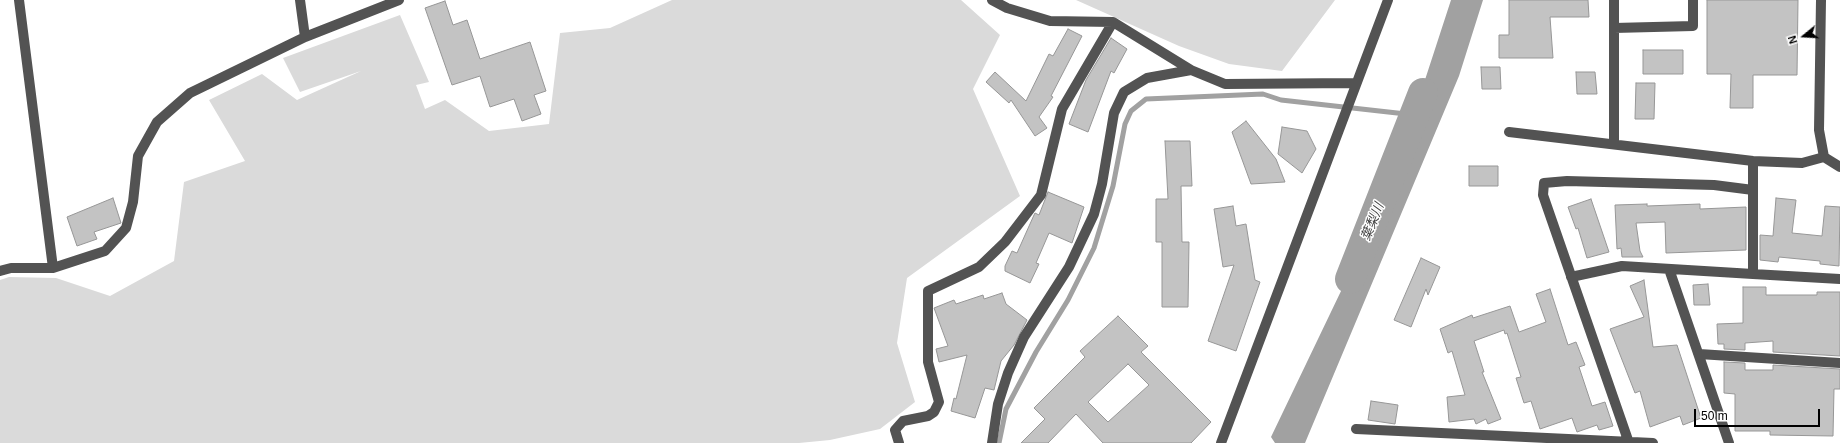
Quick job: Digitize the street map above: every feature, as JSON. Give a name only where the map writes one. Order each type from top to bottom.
[{"type":"street","points":[[19,0],[53,268]]},
{"type":"street","points":[[300,0],[306,38]]},
{"type":"street","points":[[0,271],[11,268],[53,268],[105,251],[126,228],[133,202],[138,156],[157,122],[190,93],[306,38],[399,0]]},
{"type":"street","points":[[992,0],[1007,8],[1050,21],[1113,22],[1191,70],[1225,84],[1355,83]]},
{"type":"street","points":[[1221,443],[1355,83],[1388,0]]},
{"type":"street","points":[[1614,0],[1614,144]]},
{"type":"street","points":[[1614,28],[1693,26],[1693,0]]},
{"type":"street","points":[[1821,0],[1819,130],[1824,157]]},
{"type":"street","points":[[899,443],[895,430],[902,421],[928,416],[934,412],[939,402],[928,362],[928,291],[979,267],[1005,242],[1041,195],[1062,109],[1113,22]]},
{"type":"street","points":[[992,443],[998,404],[1008,373],[1024,337],[1069,267],[1094,214],[1102,184],[1114,113],[1124,92],[1147,78],[1191,70]]},
{"type":"street","points":[[1509,132],[1753,161],[1802,162],[1824,157],[1840,167]]},
{"type":"street","points":[[1753,161],[1753,274]]},
{"type":"street","points":[[1627,443],[1542,195],[1544,182],[1567,181],[1714,185],[1753,190]]},
{"type":"street","points":[[1571,277],[1622,266],[1840,279]]},
{"type":"street","points":[[1669,269],[1729,443]]},
{"type":"street","points":[[1699,354],[1840,363]]},
{"type":"street","points":[[1356,429],[1627,443],[1653,443]]},
{"type":"shaded area","points":[[672,0],[961,0],[1000,35],[973,89],[1020,196],[907,278],[897,343],[915,402],[880,429],[830,440],[799,443],[0,443],[0,280],[9,277],[56,278],[110,296],[174,261],[184,182],[245,161],[209,100],[262,74],[297,100],[361,71],[300,92],[283,58],[400,15],[429,82],[416,85],[425,109],[445,100],[489,131],[549,124],[560,33],[610,28]]},
{"type":"shaded area","points":[[1076,0],[1335,0],[1282,71],[1229,64],[1179,46]]},
{"type":"water","points":[[1451,0],[1483,0],[1459,76],[1305,443],[1275,443],[1271,437],[1365,241],[1408,132]]},
{"type":"building","points":[[1509,0],[1588,0],[1589,17],[1550,17],[1553,58],[1499,58],[1499,35],[1509,35]]},
{"type":"building","points":[[1707,0],[1798,0],[1797,75],[1753,75],[1753,108],[1730,108],[1731,74],[1707,74]]},
{"type":"building","points":[[445,1],[453,25],[467,20],[480,59],[530,42],[546,91],[534,95],[541,114],[522,121],[514,99],[490,107],[480,76],[452,85],[425,8]]},
{"type":"building","points":[[1068,29],[1082,36],[1051,96],[1053,97],[1039,117],[1047,128],[1035,136],[1011,100],[1009,103],[986,82],[995,72],[1026,101],[1049,54],[1053,56]]},
{"type":"building","points":[[1111,38],[1127,49],[1114,73],[1111,71],[1088,132],[1069,124],[1086,80]]},
{"type":"building","points":[[1643,50],[1683,50],[1683,74],[1643,74]]},
{"type":"building","points":[[1481,67],[1500,67],[1501,89],[1482,89]]},
{"type":"building","points":[[1576,72],[1595,72],[1597,94],[1577,94]]},
{"type":"building","points":[[1636,83],[1655,83],[1654,119],[1635,119]]},
{"type":"building","points":[[1246,121],[1276,159],[1285,182],[1251,184],[1232,132]]},
{"type":"building","points":[[1282,127],[1307,131],[1316,149],[1302,173],[1278,154]]},
{"type":"building","points":[[1165,141],[1190,141],[1192,186],[1181,186],[1182,242],[1189,242],[1188,307],[1162,307],[1162,242],[1156,242],[1156,199],[1168,199]]},
{"type":"building","points":[[1469,166],[1498,166],[1498,186],[1469,186]]},
{"type":"building","points":[[1048,192],[1084,207],[1072,243],[1049,233],[1036,263],[1039,264],[1030,283],[1005,271],[1005,266],[1012,251],[1017,253],[1035,213],[1039,215]]},
{"type":"building","points":[[113,198],[121,223],[94,232],[97,239],[77,246],[67,217]]},
{"type":"building","points":[[1776,198],[1796,200],[1792,233],[1822,236],[1825,206],[1840,207],[1839,266],[1820,264],[1820,261],[1779,257],[1778,262],[1760,260],[1760,235],[1773,236]]},
{"type":"building","points":[[1591,199],[1609,252],[1587,258],[1578,228],[1576,229],[1568,207]]},
{"type":"building","points":[[1647,204],[1647,206],[1700,204],[1700,209],[1746,207],[1746,250],[1666,253],[1665,222],[1636,223],[1640,251],[1643,257],[1622,257],[1621,248],[1617,249],[1615,205]]},
{"type":"building","points":[[1233,206],[1236,226],[1246,224],[1255,280],[1260,282],[1236,351],[1208,341],[1234,265],[1223,267],[1214,209]]},
{"type":"building","points":[[1421,258],[1440,267],[1428,295],[1426,289],[1411,327],[1394,320]]},
{"type":"building","points":[[1644,280],[1653,347],[1677,345],[1701,418],[1683,425],[1680,416],[1650,427],[1640,391],[1635,393],[1610,329],[1644,317],[1630,286]]},
{"type":"building","points":[[1708,284],[1710,305],[1694,305],[1693,285]]},
{"type":"building","points":[[1743,287],[1766,287],[1766,295],[1817,295],[1817,292],[1840,292],[1840,356],[1773,352],[1773,341],[1745,343],[1745,350],[1724,349],[1724,344],[1718,344],[1717,324],[1743,323]]},
{"type":"building","points":[[1550,289],[1568,345],[1576,342],[1585,365],[1579,367],[1592,406],[1605,402],[1613,426],[1599,430],[1597,425],[1577,432],[1572,418],[1540,429],[1531,401],[1524,403],[1516,378],[1521,377],[1507,333],[1505,334],[1504,330],[1474,341],[1484,372],[1482,372],[1501,419],[1488,424],[1486,419],[1476,424],[1474,419],[1449,422],[1447,397],[1465,395],[1452,351],[1448,353],[1440,329],[1472,315],[1473,318],[1510,306],[1519,332],[1546,322],[1536,294]]},
{"type":"building","points":[[1002,293],[1006,304],[1027,320],[1014,345],[1001,361],[994,390],[985,388],[975,418],[951,411],[954,398],[956,399],[967,355],[939,362],[936,349],[948,346],[934,308],[954,300],[956,304],[983,295],[984,299]]},
{"type":"building","points":[[1118,316],[1148,346],[1141,352],[1211,422],[1191,443],[1103,443],[1076,414],[1048,443],[1021,443],[1045,419],[1034,408],[1085,357],[1080,351]],"holes":[[[1128,364],[1149,385],[1108,422],[1088,402]]]},
{"type":"building","points":[[1724,362],[1745,363],[1745,370],[1773,370],[1773,365],[1840,369],[1840,389],[1834,389],[1833,436],[1770,435],[1770,431],[1735,431],[1735,394],[1724,393]]},
{"type":"building","points":[[1371,401],[1398,405],[1395,424],[1368,420]]},
{"type":"waterway","name":"葉梨川","points":[[1350,279],[1423,93]]},
{"type":"waterway","points":[[999,443],[1006,409],[1036,352],[1068,300],[1094,248],[1113,186],[1125,124],[1131,111],[1146,99],[1263,94],[1281,100],[1415,115]]}]
